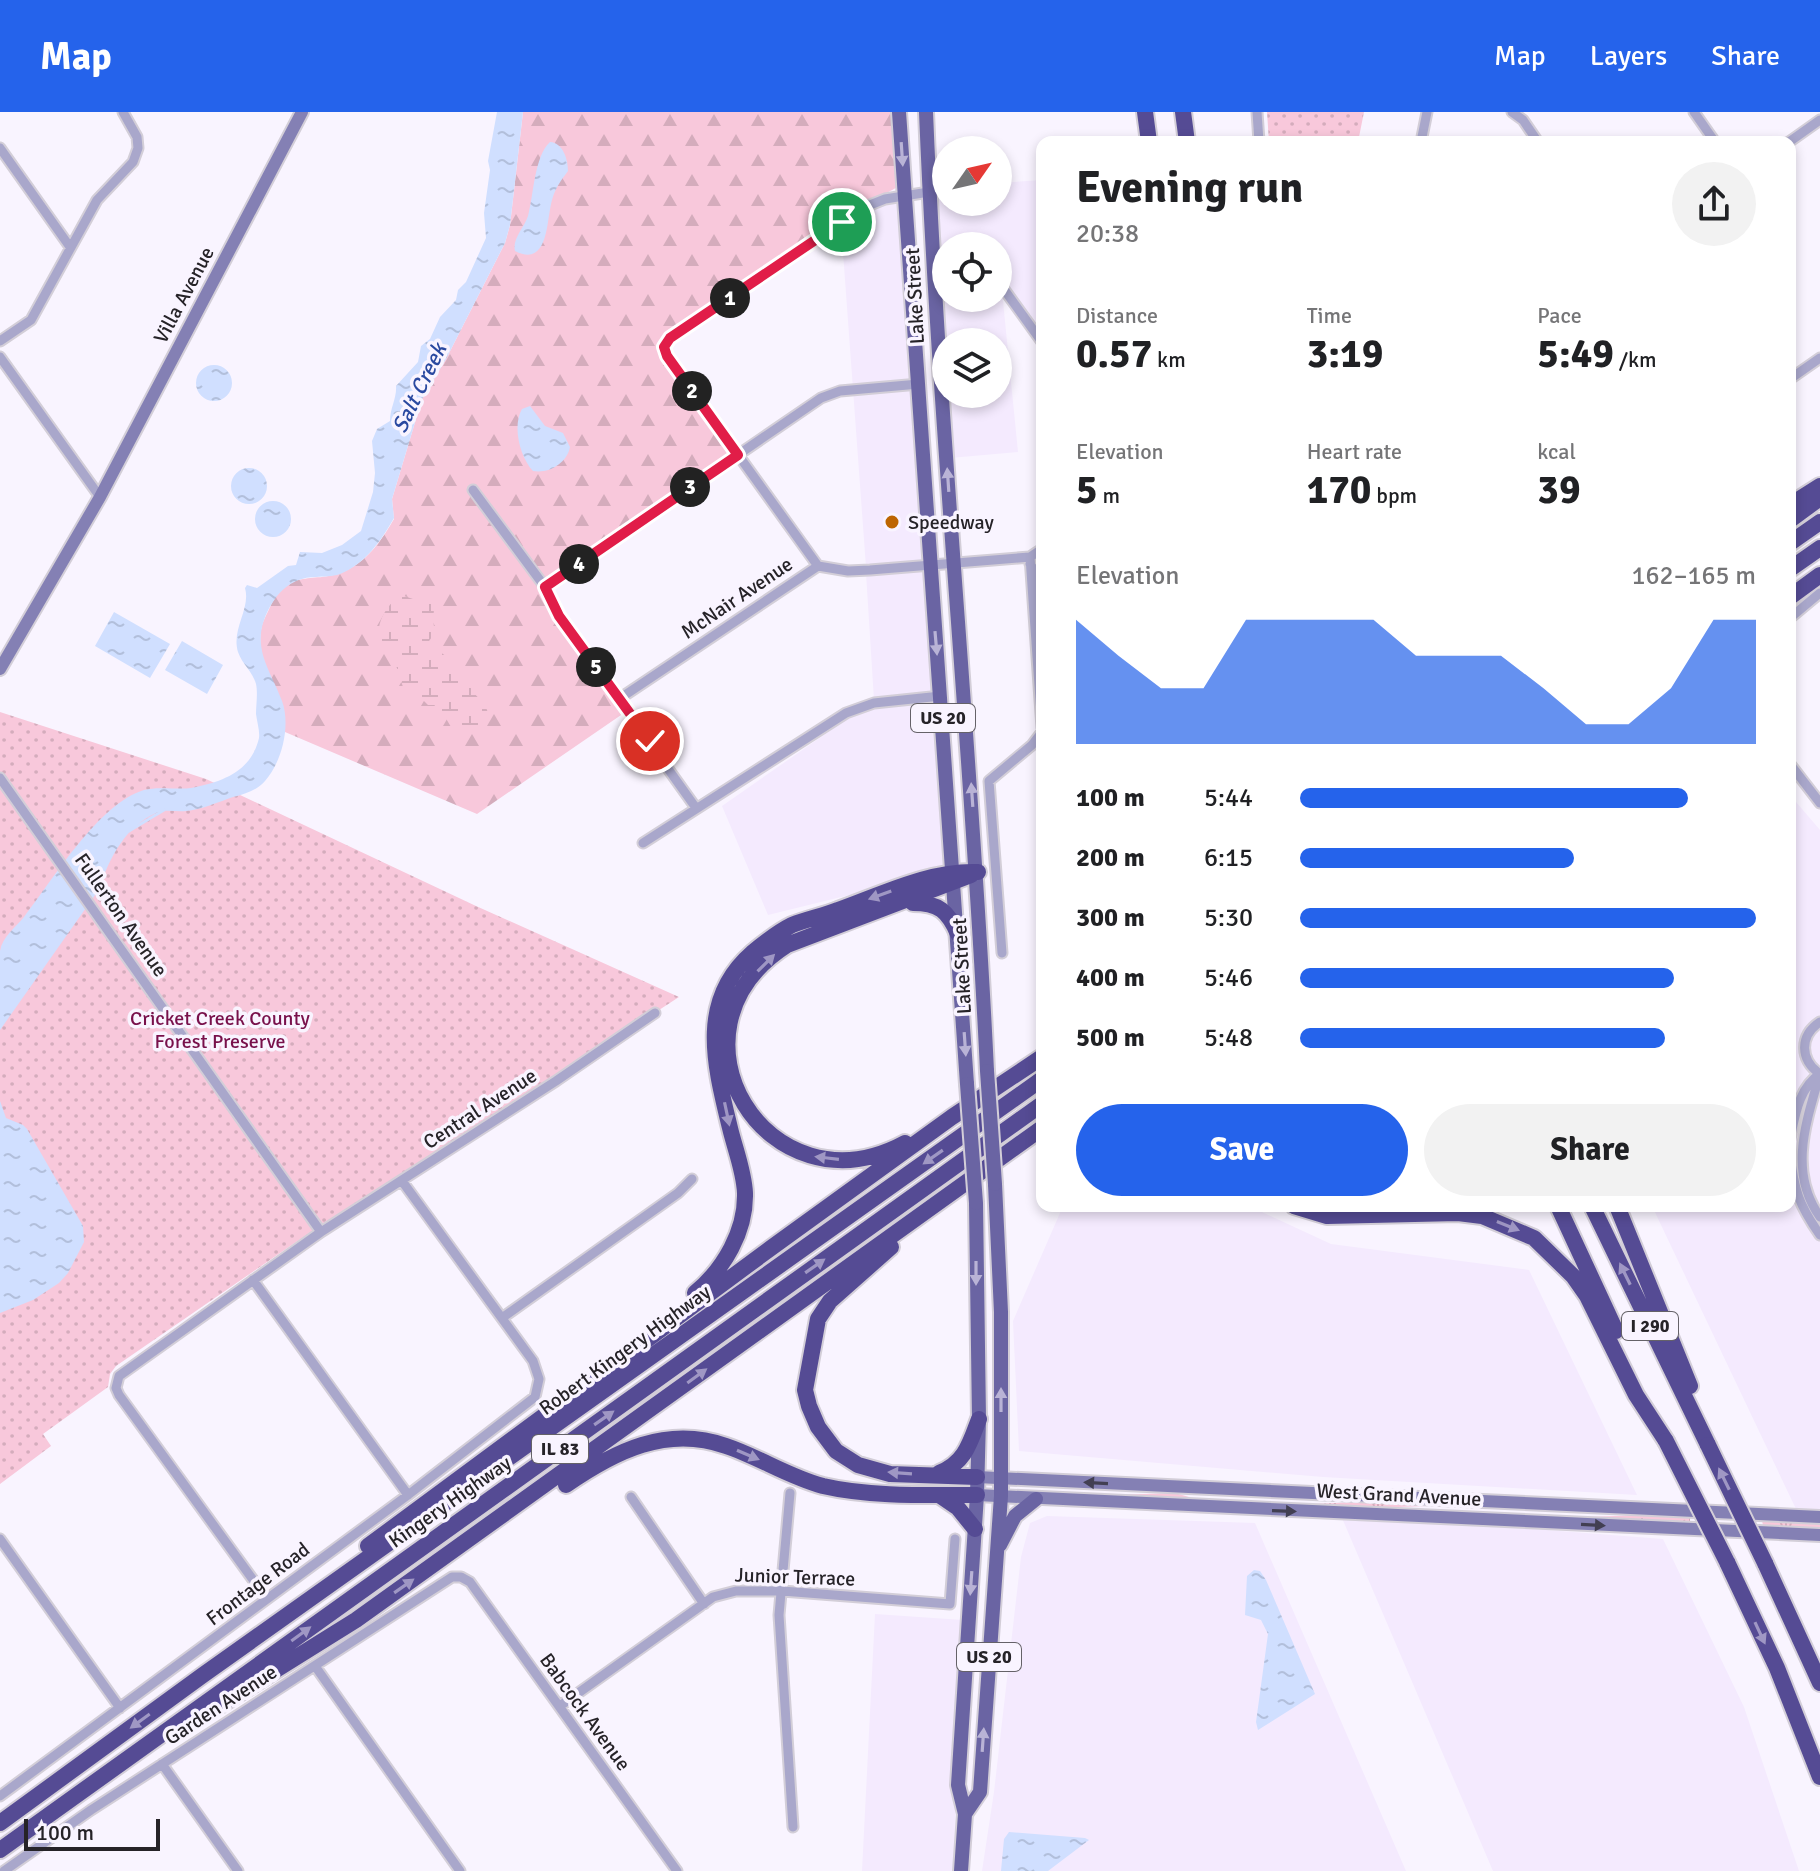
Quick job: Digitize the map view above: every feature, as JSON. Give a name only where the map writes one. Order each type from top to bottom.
[{"type":"highway","points":[[1145,112],[1148,136]]},
{"type":"highway","points":[[1183,112],[1186,136]]},
{"type":"highway","points":[[1796,501],[1820,486]]},
{"type":"highway","points":[[1796,516],[1820,498]]},
{"type":"highway","points":[[1796,539],[1820,522]]},
{"type":"highway","points":[[1796,565],[1820,548]]},
{"type":"highway","points":[[1796,584],[1820,566]]},
{"type":"highway","points":[[1796,593],[1820,575]]},
{"type":"highway","points":[[531,1423],[699,1290],[721,1264],[739,1232],[745,1191],[714,1055],[716,1011],[728,980],[765,942],[792,925],[922,880],[978,872]]},
{"type":"highway","points":[[952,1117],[878,1155],[849,1160],[824,1159],[796,1150],[764,1129],[748,1111],[732,1077],[726,1044],[731,1011],[748,980],[775,953],[787,945],[904,903],[955,877]]},
{"type":"highway","points":[[904,903],[940,907],[947,912],[958,934]]},
{"type":"highway","points":[[203,1675],[531,1423],[952,1117],[1036,1060]]},
{"type":"highway","name":"Robert Kingery Highway","points":[[0,1823],[203,1675],[1036,1083]]},
{"type":"highway","name":"Kingery Highway","points":[[0,1850],[1036,1108]]},
{"type":"highway","points":[[78,1793],[356,1620],[1036,1134]]},
{"type":"highway","points":[[951,1193],[830,1301],[818,1319],[805,1390],[818,1427],[836,1451],[858,1465],[890,1474],[977,1477]]},
{"type":"highway","points":[[1314,1212],[1327,1216],[1458,1213],[1482,1216],[1534,1238],[1557,1257],[1587,1296],[1636,1395],[1666,1441]]},
{"type":"highway","name":"I 290","points":[[1561,1212],[1666,1441],[1777,1668],[1820,1777]]},
{"type":"highway","name":"I 290","points":[[1595,1212],[1820,1683]]},
{"type":"highway","points":[[1619,1212],[1679,1359],[1708,1445]]},
{"type":"highway","name":"US 20","points":[[934,1475],[957,1464],[979,1419]]},
{"type":"highway","points":[[451,1552],[517,1519],[613,1455],[646,1442],[674,1438],[700,1438],[727,1446],[806,1481],[841,1490],[977,1495]]},
{"type":"highway","points":[[939,1495],[958,1508],[975,1529]]},
{"type":"main road","name":"Villa Avenue","points":[[0,669],[100,497],[302,112]]},
{"type":"main road","name":"Lake Street","points":[[899,112],[976,1203],[979,1419],[958,1785],[965,1814],[961,1871]]},
{"type":"main road","name":"Lake Street","points":[[926,112],[953,563],[978,872],[1001,1312],[1001,1496],[980,1792],[965,1814]]},
{"type":"main road","name":"West Grand Avenue","points":[[977,1477],[1820,1517]]},
{"type":"main road","name":"West Grand Avenue","points":[[977,1495],[1820,1535]]},
{"type":"main road","points":[[996,1553],[1015,1516],[1036,1499]]},
{"type":"street","points":[[0,341],[31,320],[97,200],[133,162],[138,141],[133,126],[123,112]]},
{"type":"street","points":[[1257,112],[1259,136]]},
{"type":"street","points":[[1422,136],[1427,112]]},
{"type":"street","points":[[1512,112],[1523,120],[1534,136]]},
{"type":"street","points":[[1694,112],[1711,136]]},
{"type":"street","points":[[1796,137],[1820,120]]},
{"type":"street","points":[[0,148],[70,247]]},
{"type":"street","points":[[818,566],[667,356],[664,347],[670,338],[860,209],[885,199],[929,192]]},
{"type":"street","points":[[1012,300],[1036,334]]},
{"type":"street","points":[[0,357],[100,497]]},
{"type":"street","points":[[1796,375],[1820,358]]},
{"type":"street","points":[[545,587],[821,398],[840,391],[919,384]]},
{"type":"street","points":[[473,490],[545,587],[559,616],[696,808]]},
{"type":"street","points":[[1030,560],[1036,554]]},
{"type":"street","points":[[1030,560],[1036,570]]},
{"type":"street","points":[[1030,560],[1036,645]]},
{"type":"street","name":"McNair Avenue","points":[[619,699],[818,566],[848,571],[1030,560]]},
{"type":"street","points":[[1796,613],[1820,593]]},
{"type":"street","points":[[643,843],[846,713],[874,703],[941,696]]},
{"type":"street","points":[[1002,953],[989,781],[1036,739]]},
{"type":"street","points":[[1796,772],[1820,803]]},
{"type":"street","name":"Fullerton Avenue","points":[[0,778],[321,1232]]},
{"type":"street","name":"Central Avenue","points":[[267,1599],[119,1395],[116,1388],[119,1376],[321,1232],[556,1081],[655,1013]]},
{"type":"street","points":[[1820,1022],[1811,1028],[1804,1045],[1807,1062],[1820,1074]]},
{"type":"street","points":[[1796,1112],[1809,1081],[1820,1074]]},
{"type":"street","points":[[1820,1074],[1801,1148],[1804,1185],[1820,1217]]},
{"type":"street","points":[[402,1181],[502,1318],[678,1193],[692,1179]]},
{"type":"street","points":[[1796,1193],[1820,1235]]},
{"type":"street","points":[[253,1280],[408,1495]]},
{"type":"street","name":"Frontage Road","points":[[0,1796],[408,1495],[535,1397],[539,1379],[533,1361],[502,1318]]},
{"type":"street","points":[[790,1493],[779,1615],[793,1827]]},
{"type":"street","points":[[631,1497],[704,1604]]},
{"type":"street","points":[[0,1539],[120,1708]]},
{"type":"street","name":"Junior Terrace","points":[[560,1706],[723,1593],[782,1591],[950,1604],[955,1539]]},
{"type":"street","name":"Garden Avenue","points":[[4,1871],[18,1867],[162,1764],[452,1577],[461,1577]]},
{"type":"street","name":"Babcock Avenue","points":[[461,1577],[470,1582],[677,1871]]},
{"type":"street","points":[[315,1666],[460,1871]]},
{"type":"street","points":[[162,1764],[238,1871]]},
{"type":"shaded area","points":[[1036,180],[1036,337],[1012,304],[1012,232],[934,232],[933,216],[1012,216],[1012,182]]},
{"type":"shaded area","points":[[904,198],[928,562],[866,567],[841,225],[860,212]]},
{"type":"shaded area","points":[[940,312],[1004,312],[1006,328],[941,328]]},
{"type":"shaded area","points":[[1012,392],[1018,452],[950,458],[947,408],[1012,408]]},
{"type":"shaded area","points":[[928,566],[951,870],[768,915],[722,806],[874,700],[866,573]]},
{"type":"shaded area","points":[[1796,802],[1820,830],[1820,1510],[1796,1509],[1655,1212],[1796,1212]]},
{"type":"shaded area","points":[[1060,1212],[1262,1212],[1331,1244],[1529,1270],[1637,1495],[1323,1477],[1019,1451],[1013,1321]]},
{"type":"shaded area","points":[[1047,1516],[1255,1523],[1406,1871],[982,1871],[1021,1557],[1030,1523]]},
{"type":"shaded area","points":[[1342,1518],[1663,1539],[1744,1707],[1799,1871],[1493,1871]]},
{"type":"shaded area","points":[[875,1614],[963,1620],[953,1871],[862,1871]]},
{"type":"green space","points":[[523,112],[896,112],[898,186],[856,204],[667,334],[660,346],[661,356],[732,454],[553,577],[545,595],[551,610],[624,713],[477,814],[285,732],[284,719],[260,643],[263,621],[278,594],[287,585],[337,574],[356,565],[375,547],[394,519],[392,499],[422,399],[505,243],[510,225]]},
{"type":"green space","points":[[1267,112],[1364,112],[1359,136],[1269,136]]},
{"type":"green space","points":[[401,595],[422,602],[435,599],[435,633],[429,641],[458,665],[473,692],[485,705],[489,715],[480,728],[456,731],[438,705],[428,705],[417,694],[408,696],[406,693],[395,663],[379,637],[380,623],[386,610]]},
{"type":"green space","name":"Cricket Creek County Forest Preserve","points":[[0,712],[206,779],[679,997],[299,1240],[116,1366],[110,1374],[108,1387],[43,1434],[51,1446],[0,1484]]},
{"type":"green space","points":[[1175,1493],[1189,1497],[1189,1500],[1111,1495]]},
{"type":"green space","points":[[1367,1502],[1428,1506],[1367,1508],[1306,1504]]},
{"type":"green space","points":[[1587,1517],[1690,1517],[1690,1523],[1587,1519]]},
{"type":"green space","points":[[1762,1520],[1820,1523],[1820,1529],[1763,1526]]},
{"type":"water","points":[[497,112],[523,112],[510,225],[505,243],[422,399],[392,499],[394,518],[365,558],[337,575],[306,578],[290,584],[277,596],[264,620],[262,652],[282,701],[286,721],[276,764],[265,781],[250,792],[198,809],[159,812],[136,826],[120,844],[100,888],[0,1030],[1,946],[94,826],[110,810],[144,790],[191,788],[224,779],[242,767],[255,750],[259,735],[256,684],[238,652],[237,644],[245,588],[247,585],[257,588],[288,566],[296,565],[300,552],[322,553],[342,545],[361,531],[373,492],[372,441],[377,429],[390,421],[396,386],[418,362],[421,346],[430,339],[440,317],[456,300],[458,290],[466,282],[486,238],[484,213],[490,170],[488,161]]},
{"type":"water","points":[[550,142],[564,152],[568,171],[553,196],[547,230],[540,248],[526,255],[515,251],[515,242],[528,216],[535,176]]},
{"type":"water","points":[[214,365],[227,370],[232,383],[227,396],[214,401],[201,396],[196,383],[201,370]]},
{"type":"water","points":[[530,406],[545,426],[563,433],[570,447],[561,462],[545,471],[533,471],[524,458],[519,441],[519,416],[522,409]]},
{"type":"water","points":[[249,468],[262,473],[267,486],[262,499],[249,504],[236,499],[231,486],[236,473]]},
{"type":"water","points":[[273,501],[286,506],[291,519],[286,532],[273,537],[260,532],[255,519],[260,506]]},
{"type":"water","points":[[114,612],[170,644],[150,678],[95,646]]},
{"type":"water","points":[[182,641],[223,665],[207,694],[165,670]]},
{"type":"water","points":[[0,1101],[6,1118],[27,1129],[83,1226],[84,1242],[68,1273],[59,1283],[33,1300],[0,1313]]},
{"type":"water","points":[[1254,1570],[1260,1571],[1266,1580],[1315,1694],[1258,1730],[1256,1722],[1268,1634],[1261,1620],[1245,1615],[1247,1576]]},
{"type":"water","points":[[1009,1832],[1089,1840],[1048,1871],[1001,1871],[1004,1839]]},
{"type":"waterway","name":"Salt Creek","points":[[129,831],[164,810]]},
{"type":"place","name":"Speedway","points":[[892,522]]},
{"type":"route","points":[[650,741],[559,616],[545,587],[738,455],[667,356],[666,342],[842,222]]}]
